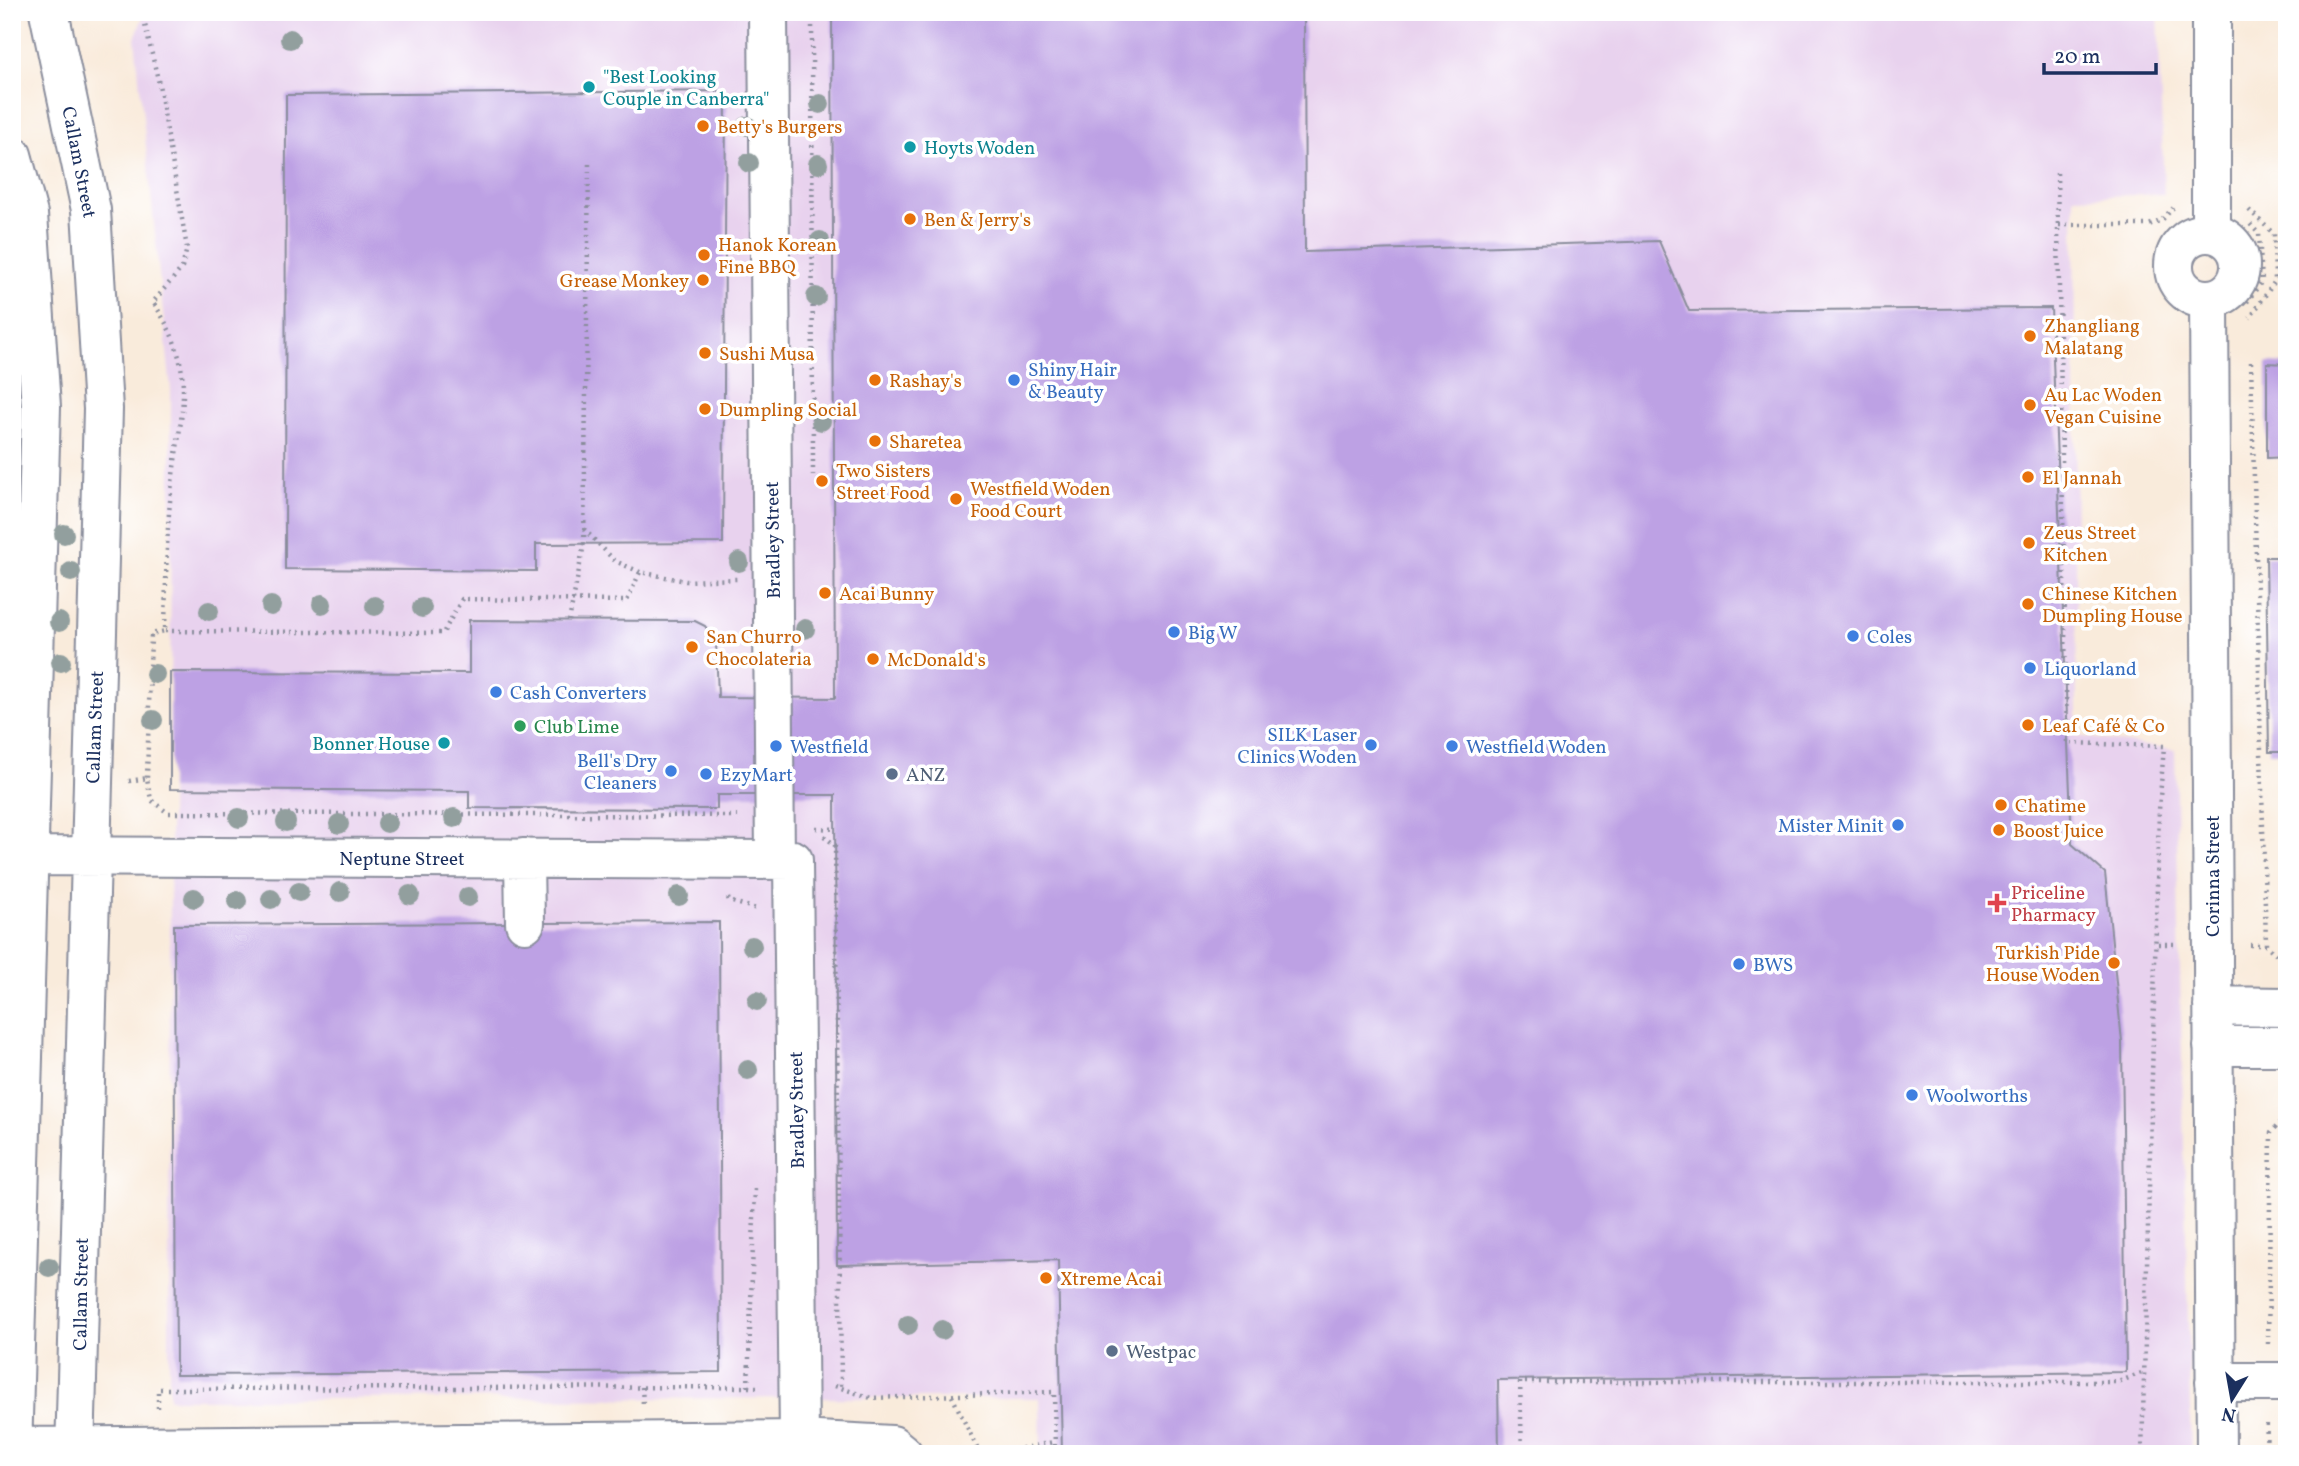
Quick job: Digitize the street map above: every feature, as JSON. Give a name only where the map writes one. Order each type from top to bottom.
[{"type":"street","name":"Callam Street","points":[[49,12],[91,210],[103,409],[77,1451]]},
{"type":"street","name":"Bradley Street","points":[[768,12],[775,860],[793,860],[799,1440]]},
{"type":"street","name":"Corinna Street","points":[[2211,12],[2211,233],[2190,237],[2176,253],[2174,264],[2180,285],[2197,298],[2208,299],[2217,1454]]},
{"type":"street","points":[[12,155],[28,214],[41,408],[22,759],[13,1450],[736,1447],[799,1440],[892,1444],[903,1454]]},
{"type":"street","name":"Neptune Street","points":[[21,856],[775,860]]},
{"type":"street","points":[[524,859],[525,923]]},
{"type":"street","points":[[2213,1006],[2287,1007]]},
{"type":"street","points":[[2213,1046],[2287,1046]]},
{"type":"street","points":[[2215,1381],[2274,1383]]},
{"type":"path","points":[[142,12],[159,84],[187,248],[182,268],[153,302],[172,330],[184,372],[183,415],[171,492],[165,631]]},
{"type":"path","points":[[812,12],[813,486]]},
{"type":"path","points":[[569,621],[584,544],[589,164]]},
{"type":"path","points":[[2057,173],[2067,743],[2164,746],[2159,810],[2142,1454]]},
{"type":"path","points":[[2246,199],[2247,209],[2274,234],[2275,281],[2250,316],[2250,330]]},
{"type":"path","points":[[2059,225],[2149,225],[2162,220],[2176,205]]},
{"type":"path","points":[[2259,234],[2262,281]]},
{"type":"path","points":[[2251,358],[2266,945],[2287,965]]},
{"type":"path","points":[[584,529],[615,561],[640,572],[686,581],[746,579]]},
{"type":"path","points":[[147,778],[151,634],[165,631],[443,633],[462,599],[627,601],[640,572]]},
{"type":"path","points":[[151,800],[169,813],[740,816]]},
{"type":"path","points":[[815,815],[815,828],[835,828]]},
{"type":"path","points":[[835,845],[841,1386]]},
{"type":"path","points":[[2266,1454],[2274,1383],[2271,1133],[2287,1114]]},
{"type":"path","points":[[1522,1454],[1520,1382],[2118,1382],[2144,1372]]},
{"type":"path","points":[[158,1389],[841,1386],[871,1398],[1054,1392],[1055,1454]]},
{"type":"path","points":[[952,1396],[980,1454]]},
{"type":"path","points":[[1017,1454],[1023,1448],[1054,1441]]},
{"type":"shaded area","points":[[145,12],[2158,12],[2164,194],[2074,197],[2077,736],[2175,750],[2191,1454],[1041,1454],[1040,1398],[169,1399],[171,390],[135,38]]},
{"type":"building","name":"Westfield Woden","points":[[832,12],[1304,12],[1305,252],[1659,241],[1689,311],[2051,308],[2072,844],[2105,873],[2122,1042],[2126,1372],[1498,1380],[1499,1454],[1062,1454],[1058,1260],[837,1265],[835,795],[717,795],[717,809],[469,808],[469,791],[170,789],[170,672],[469,673],[469,620],[695,621],[705,626],[716,642],[718,697],[835,698]]},
{"type":"building","points":[[726,91],[723,543],[536,544],[536,571],[285,569],[286,95]]},
{"type":"building","points":[[2267,363],[2287,364],[2287,457],[2267,458]]},
{"type":"building","points":[[2266,557],[2287,557],[2287,752],[2269,752]]},
{"type":"building","points":[[719,922],[721,1372],[176,1375],[174,925]]},
{"type":"place","name":"\"Best Looking Couple in Canberra\"","points":[[589,87]]},
{"type":"place","name":"Betty's Burgers","points":[[703,126]]},
{"type":"place","name":"Hoyts Woden","points":[[910,147]]},
{"type":"place","name":"Ben & Jerry's","points":[[910,219]]},
{"type":"place","name":"Hanok Korean Fine BBQ","points":[[704,255]]},
{"type":"place","name":"Grease Monkey","points":[[703,280]]},
{"type":"place","name":"Zhangliang Malatang","points":[[2030,336]]},
{"type":"place","name":"Sushi Musa","points":[[705,353]]},
{"type":"place","name":"Rashay's","points":[[875,380]]},
{"type":"place","name":"Shiny Hair & Beauty","points":[[1014,380]]},
{"type":"place","name":"Au Lac Woden Vegan Cuisine","points":[[2030,405]]},
{"type":"place","name":"Dumpling Social","points":[[705,409]]},
{"type":"place","name":"Sharetea","points":[[875,441]]},
{"type":"place","name":"El Jannah","points":[[2028,477]]},
{"type":"place","name":"Two Sisters Street Food","points":[[822,481]]},
{"type":"place","name":"Westfield Woden Food Court","points":[[956,499]]},
{"type":"place","name":"Zeus Street Kitchen","points":[[2029,543]]},
{"type":"place","name":"Acai Bunny","points":[[825,593]]},
{"type":"place","name":"Chinese Kitchen Dumpling House","points":[[2028,604]]},
{"type":"place","name":"Big W","points":[[1174,632]]},
{"type":"place","name":"Coles","points":[[1853,636]]},
{"type":"place","name":"San Churro Chocolateria","points":[[692,647]]},
{"type":"place","name":"McDonald's","points":[[873,659]]},
{"type":"place","name":"Liquorland","points":[[2030,668]]},
{"type":"place","name":"Cash Converters","points":[[496,692]]},
{"type":"place","name":"Leaf Café & Co","points":[[2028,725]]},
{"type":"place","name":"Club Lime","points":[[520,726]]},
{"type":"place","name":"Bonner House","points":[[444,743]]},
{"type":"place","name":"SILK Laser Clinics Woden","points":[[1371,745]]},
{"type":"place","name":"Westfield","points":[[776,746]]},
{"type":"place","name":"Westfield Woden","points":[[1452,746]]},
{"type":"place","name":"Bell's Dry Cleaners","points":[[671,771]]},
{"type":"place","name":"EzyMart","points":[[706,774]]},
{"type":"place","name":"ANZ","points":[[892,774]]},
{"type":"place","name":"Chatime","points":[[2001,805]]},
{"type":"place","name":"Mister Minit","points":[[1898,825]]},
{"type":"place","name":"Boost Juice","points":[[1999,830]]},
{"type":"place","name":"Priceline Pharmacy","points":[[1997,903]]},
{"type":"place","name":"Turkish Pide House Woden","points":[[2114,963]]},
{"type":"place","name":"BWS","points":[[1739,964]]},
{"type":"place","name":"Woolworths","points":[[1912,1095]]},
{"type":"place","name":"Xtreme Acai","points":[[1046,1278]]},
{"type":"place","name":"Westpac","points":[[1112,1351]]}]
